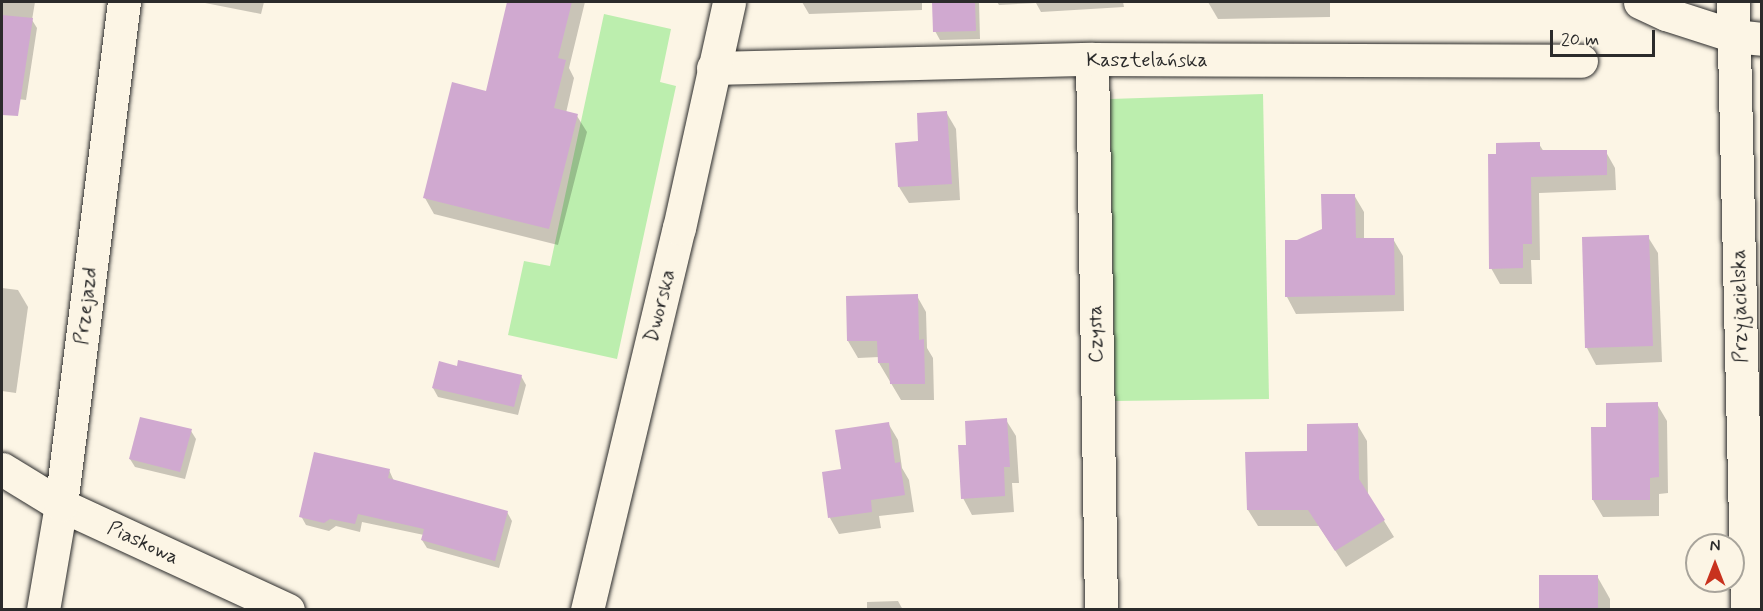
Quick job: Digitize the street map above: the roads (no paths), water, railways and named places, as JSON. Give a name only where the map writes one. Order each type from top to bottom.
[{"type":"street","name":"Przejazd","points":[[43,609],[61,504],[124,2]]},
{"type":"street","name":"Dworska","points":[[587,609],[679,228],[729,2]]},
{"type":"street","points":[[1640,2],[1666,14],[1748,37]]},
{"type":"street","name":"Przyjacielska","points":[[1733,2],[1748,37],[1747,609]]},
{"type":"street","name":"Kasztelańska","points":[[713,68],[1092,59],[1581,60]]},
{"type":"street","name":"Czysta","points":[[1092,59],[1101,609]]},
{"type":"street","name":"Piaskowa","points":[[2,469],[61,504],[288,609]]}]
